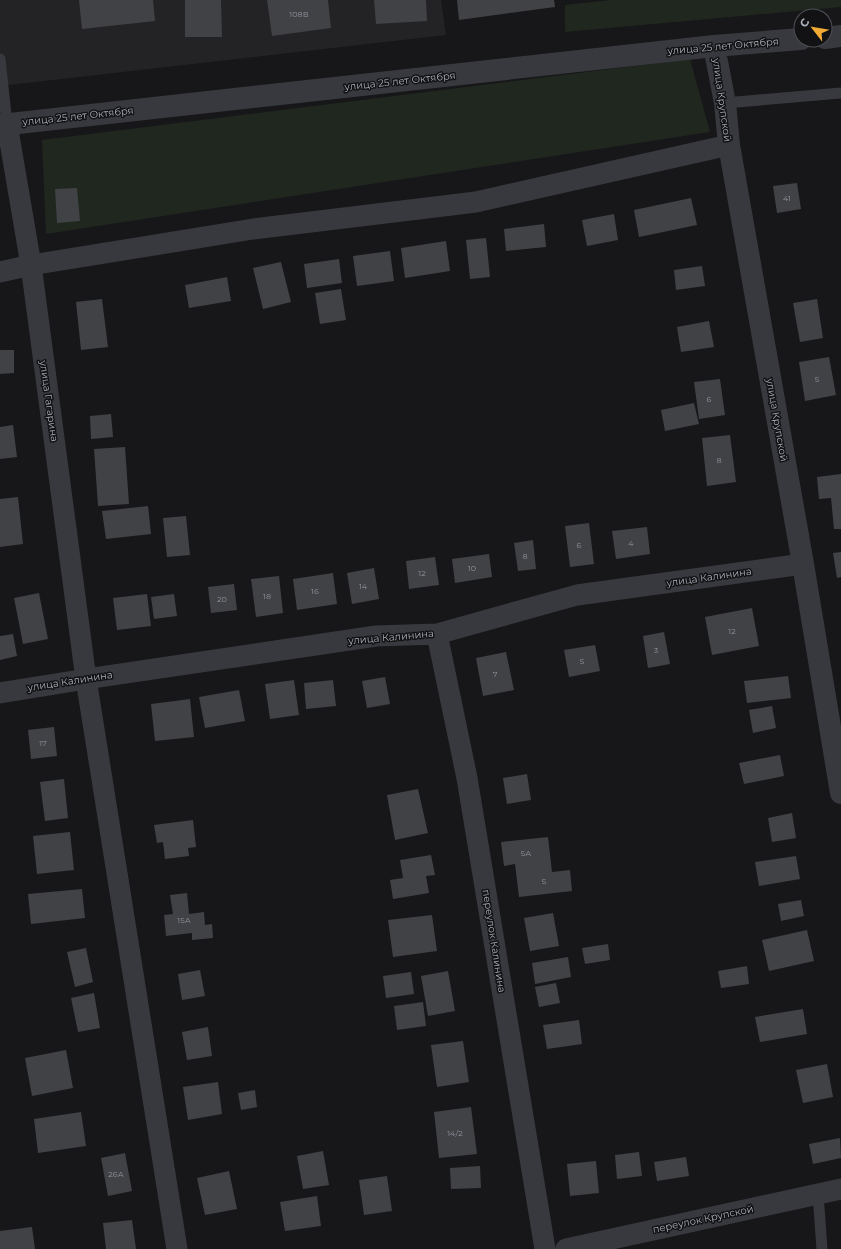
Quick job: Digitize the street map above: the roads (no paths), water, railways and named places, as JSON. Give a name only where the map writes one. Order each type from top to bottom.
[{"type":"street","name":"улица 25 лет Октября","points":[[4,124],[714,46],[793,40]]},
{"type":"street","name":"улица Крупской","points":[[714,46],[725,103],[729,145],[803,564],[841,793]]},
{"type":"street","name":"улица Гагарина","points":[[4,124],[31,265],[86,679],[177,1249]]},
{"type":"street","points":[[0,272],[31,265],[253,229],[476,202],[729,145]]},
{"type":"street","name":"улица Калинина","points":[[0,692],[376,636],[437,634],[577,595],[803,564]]},
{"type":"street","name":"переулок Калинина","points":[[437,634],[467,778],[545,1249]]},
{"type":"street","name":"переулок Крупской","points":[[566,1249],[599,1245],[841,1189]]},
{"type":"lane","points":[[0,59],[4,124]]},
{"type":"lane","points":[[725,103],[841,93]]},
{"type":"lane","points":[[818,1194],[822,1249]]}]
